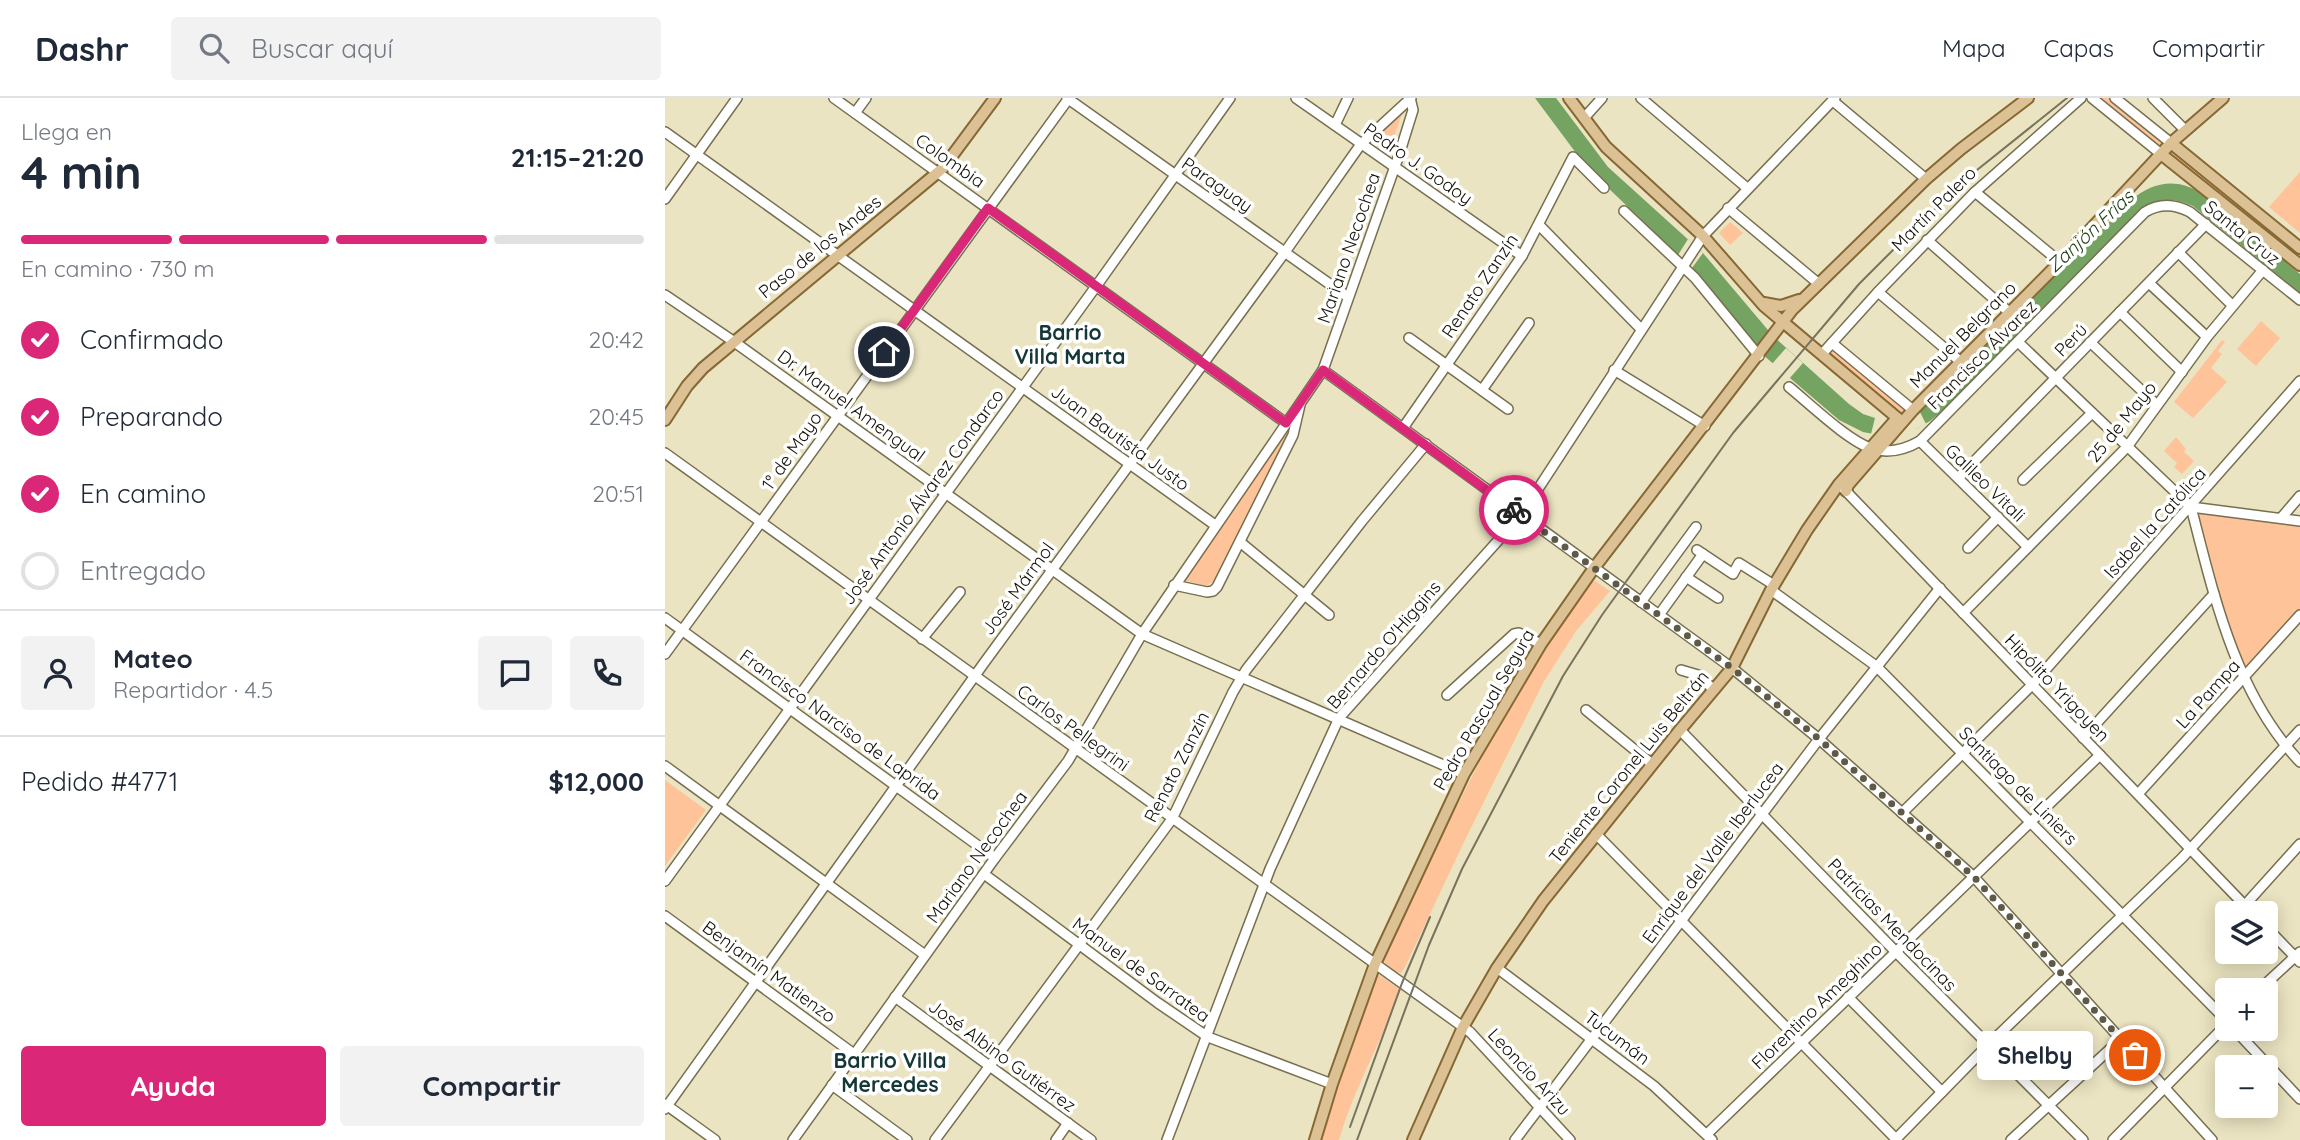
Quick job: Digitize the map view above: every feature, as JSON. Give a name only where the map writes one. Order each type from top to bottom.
[{"type":"main road","name":"Paso de los Andes","points":[[665,420],[695,376],[733,341],[948,163],[995,98]]},
{"type":"main road","points":[[1569,98],[1691,252],[1758,300],[1900,421]]},
{"type":"main road","name":"Martín Palero","points":[[1765,348],[1782,322],[1807,295],[1926,179],[1951,156],[2028,98]]},
{"type":"main road","name":"Manuel Belgrano","points":[[1889,428],[1913,410],[2010,313],[2171,143],[2223,98]]},
{"type":"main road","points":[[2171,143],[2300,248]]},
{"type":"main road","points":[[2161,154],[2300,265]]},
{"type":"main road","points":[[1758,300],[1781,306],[1807,295]]},
{"type":"main road","name":"Pedro Pascual Segura","points":[[1315,1140],[1375,964],[1464,774],[1541,644],[1594,568],[1765,348]]},
{"type":"main road","name":"Manuel Belgrano","points":[[1875,449],[1900,421]]},
{"type":"main road","name":"Teniente Coronel Luis Beltrán","points":[[1417,1138],[1463,1027],[1496,968],[1543,901],[1679,730],[1732,668],[1772,588],[1807,530],[1875,449],[1889,428]]},
{"type":"street","points":[[665,200],[737,98]]},
{"type":"street","name":"Colombia","points":[[834,98],[1286,423]]},
{"type":"street","points":[[855,113],[866,98]]},
{"type":"street","name":"Paraguay","points":[[1068,98],[1348,297]]},
{"type":"street","name":"1° de Mayo","points":[[665,654],[1068,98]]},
{"type":"street","name":"José Antonio Álvarez Condarco","points":[[665,881],[1230,98]]},
{"type":"street","name":"Pedro J. Godoy","points":[[1296,98],[1522,256]]},
{"type":"street","points":[[1335,125],[1347,98]]},
{"type":"street","name":"José Mármol","points":[[666,1106],[1361,144],[1411,98]]},
{"type":"street","name":"Mariano Necochea","points":[[793,1140],[1076,749],[1142,634],[1323,370],[1413,110],[1411,98]]},
{"type":"street","points":[[1584,118],[1602,98]]},
{"type":"street","points":[[1641,98],[1747,188]]},
{"type":"street","name":"Martín Palero","points":[[1822,354],[1975,192],[2081,98]]},
{"type":"street","points":[[2092,98],[2161,154]]},
{"type":"street","points":[[2115,98],[2171,143]]},
{"type":"street","points":[[2153,98],[2185,130]]},
{"type":"street","points":[[1834,99],[1926,179]]},
{"type":"street","name":"Bernardo O'Higgins","points":[[1167,1140],[1264,885],[1339,718],[1521,515],[1691,252],[1728,208],[1834,99]]},
{"type":"street","name":"Juan Bautista Justo","points":[[665,132],[839,254],[1215,526]]},
{"type":"street","name":"Renato Zanzín","points":[[1403,428],[1522,256],[1573,157],[1604,188]]},
{"type":"street","points":[[1975,192],[2060,262]]},
{"type":"street","name":"Santa Cruz","points":[[2158,206],[2184,208],[2300,300]]},
{"type":"street","name":"Francisco Álvarez","points":[[1920,441],[2145,212],[2158,206]]},
{"type":"street","points":[[1728,208],[1819,284]]},
{"type":"street","points":[[1624,211],[1691,252],[1765,348]]},
{"type":"street","name":"Perú","points":[[1958,478],[2206,224]]},
{"type":"street","points":[[1539,225],[1641,329]]},
{"type":"street","points":[[1927,240],[2010,313]]},
{"type":"street","points":[[2178,252],[2232,305]]},
{"type":"street","name":"25 de Mayo","points":[[1963,613],[2127,447],[2207,337],[2263,270]]},
{"type":"street","points":[[2148,282],[2207,337]]},
{"type":"street","points":[[1878,292],[1961,362]]},
{"type":"street","name":"Dr. Manuel Amengual","points":[[665,295],[1142,634],[1464,774]]},
{"type":"street","points":[[2119,312],[2182,372]]},
{"type":"street","points":[[1482,390],[1529,323]]},
{"type":"street","points":[[1409,338],[1508,409]]},
{"type":"street","points":[[2018,342],[2191,507],[2214,594],[2243,679],[2285,747],[2300,762]]},
{"type":"street","points":[[2091,342],[2157,405]]},
{"type":"street","points":[[1832,343],[1913,410]]},
{"type":"street","points":[[1323,370],[1732,668],[1819,739],[1973,876],[2212,1140]]},
{"type":"street","points":[[1614,370],[1705,426]]},
{"type":"street","name":"Isabel la Católica","points":[[1902,813],[2032,685],[2300,382]]},
{"type":"street","points":[[1789,387],[1847,434],[1875,449],[1901,449],[1920,441]]},
{"type":"street","name":"Mariano Necochea","points":[[1174,585],[1202,591],[1213,591],[1217,587],[1293,435],[1298,422],[1300,403]]},
{"type":"street","points":[[2023,480],[2092,413]]},
{"type":"street","name":"Galileo Vitali","points":[[1920,441],[2028,547]]},
{"type":"street","name":"Renato Zanzín","points":[[935,1140],[1172,819],[1241,676],[1426,444]]},
{"type":"street","name":"Carlos Pellegrini","points":[[665,453],[1463,1027]]},
{"type":"street","name":"Hipólito Yrigoyen","points":[[1842,487],[2241,901]]},
{"type":"street","points":[[2281,517],[2300,496]]},
{"type":"street","points":[[2191,507],[2300,521]]},
{"type":"street","points":[[1968,548],[1998,517]]},
{"type":"street","points":[[1641,602],[1696,527]]},
{"type":"street","points":[[1240,542],[1329,615]]},
{"type":"street","name":"Santiago de Liniers","points":[[1686,577],[1700,552],[1733,574],[1739,563],[1876,666],[2215,1010]]},
{"type":"street","points":[[1659,615],[1686,577],[1718,598]]},
{"type":"street","name":"Enrique del Valle Iberlucea","points":[[1515,1140],[1819,739],[1940,588]]},
{"type":"street","points":[[922,639],[960,592]]},
{"type":"street","points":[[2083,738],[2214,594]]},
{"type":"street","name":"La Pampa","points":[[2138,794],[2300,615]]},
{"type":"street","name":"Francisco Narciso de Laprida","points":[[665,618],[995,858]]},
{"type":"street","points":[[1447,695],[1514,634],[1519,633],[1541,644]]},
{"type":"street","points":[[1681,670],[1698,676],[1714,690]]},
{"type":"street","points":[[1586,710],[1652,764]]},
{"type":"street","name":"Patricias Mendocinas","points":[[1679,730],[2084,1140]]},
{"type":"street","points":[[1596,834],[1896,1140],[1988,1045],[2191,849],[2300,730]]},
{"type":"street","name":"Florentino Ameghino","points":[[1710,1137],[1801,1043],[2100,755]]},
{"type":"street","points":[[665,766],[925,955]]},
{"type":"street","points":[[2249,901],[2300,844]]},
{"type":"street","name":"Manuel de Sarratea","points":[[984,874],[1208,1037],[1332,1084]]},
{"type":"street","name":"Benjamín Matienzo","points":[[665,916],[853,1054]]},
{"type":"street","points":[[2273,978],[2298,957],[2278,938]]},
{"type":"street","name":"Tucumán","points":[[1496,968],[1654,1086],[1710,1137]]},
{"type":"street","name":"José Albino Gutiérrez","points":[[895,997],[1091,1140]]},
{"type":"street","points":[[1848,997],[1942,1092]]},
{"type":"street","name":"Leoncio Arizu","points":[[1463,1027],[1475,1036],[1570,1140]]},
{"type":"street","points":[[2113,1140],[2215,1036]]},
{"type":"street","points":[[2011,1140],[2120,1039]]},
{"type":"street","points":[[2245,1041],[2300,1099]]},
{"type":"street","points":[[832,1086],[907,1140]]},
{"type":"street","points":[[666,1106],[715,1140]]},
{"type":"street","points":[[1056,1140],[1068,1123]]},
{"type":"shaded area","points":[[1535,98],[1556,98],[1608,167],[1703,253],[1773,336],[1849,404],[1863,414],[1875,418],[1892,419],[1920,412],[2130,201],[2156,186],[2173,183],[2201,193],[2300,274],[2300,293],[2193,206],[2173,200],[2156,202],[2125,225],[1947,407],[1930,421],[1918,428],[1879,435],[1863,432],[1839,420],[1762,354],[1698,274],[1579,157]]},
{"type":"shaded area","points":[[2094,98],[2110,98],[2300,250],[2300,263]]},
{"type":"shaded area","points":[[1403,111],[1389,151],[1374,141]]},
{"type":"shaded area","points":[[2300,172],[2300,233],[2269,207]]},
{"type":"shaded area","points":[[1730,222],[1743,233],[1730,245],[1719,233]]},
{"type":"shaded area","points":[[2261,321],[2280,338],[2256,366],[2237,349]]},
{"type":"shaded area","points":[[2222,340],[2225,342],[2218,351],[2222,354],[2211,368],[2227,382],[2193,418],[2174,402]]},
{"type":"shaded area","points":[[1832,343],[1913,410],[1903,423],[1822,354]]},
{"type":"shaded area","points":[[1284,435],[1288,437],[1213,582],[1205,586],[1184,580]]},
{"type":"shaded area","points":[[2176,437],[2186,449],[2184,452],[2194,461],[2182,474],[2174,467],[2177,463],[2164,451]]},
{"type":"shaded area","points":[[2193,509],[2300,523],[2300,612],[2244,676],[2216,596]]},
{"type":"shaded area","points":[[1595,581],[1610,591],[1576,631],[1543,683],[1405,967],[1401,973],[1393,972],[1384,962],[1391,941],[1499,724],[1532,665],[1588,584]]},
{"type":"shaded area","points":[[665,780],[706,810],[665,866]]},
{"type":"shaded area","points":[[1379,975],[1401,990],[1352,1102],[1339,1140],[1319,1140],[1376,977]]},
{"type":"pier","points":[[1688,239],[1703,253],[1692,268],[1678,255]]},
{"type":"pier","points":[[1786,348],[1803,363],[1789,379],[1772,364]]},
{"type":"pier","points":[[1920,412],[1926,424],[1918,428],[1896,434],[1871,434],[1875,418],[1898,418]]},
{"type":"tram line","points":[[1357,1140],[1429,945],[1462,869],[1563,676],[1602,615],[1733,433],[1859,284],[1972,174],[2067,98]]},
{"type":"tram line","points":[[1350,1127],[1402,983],[1430,917]]},
{"type":"way so far","points":[[1514,510],[1732,668],[1819,739],[1973,876],[2135,1055]]},
{"type":"place","name":"Shelby","points":[[2135,1055]]},
{"type":"district","name":"Barrio Villa Marta","points":[[1070,345]]},
{"type":"district","name":"Barrio Villa Mercedes","points":[[890,1073]]},
{"type":"route","points":[[884,352],[988,208],[1286,423],[1323,370],[1514,510]]},
{"type":"water label","name":"Zanjón Frías","points":[[2090,231]]}]
